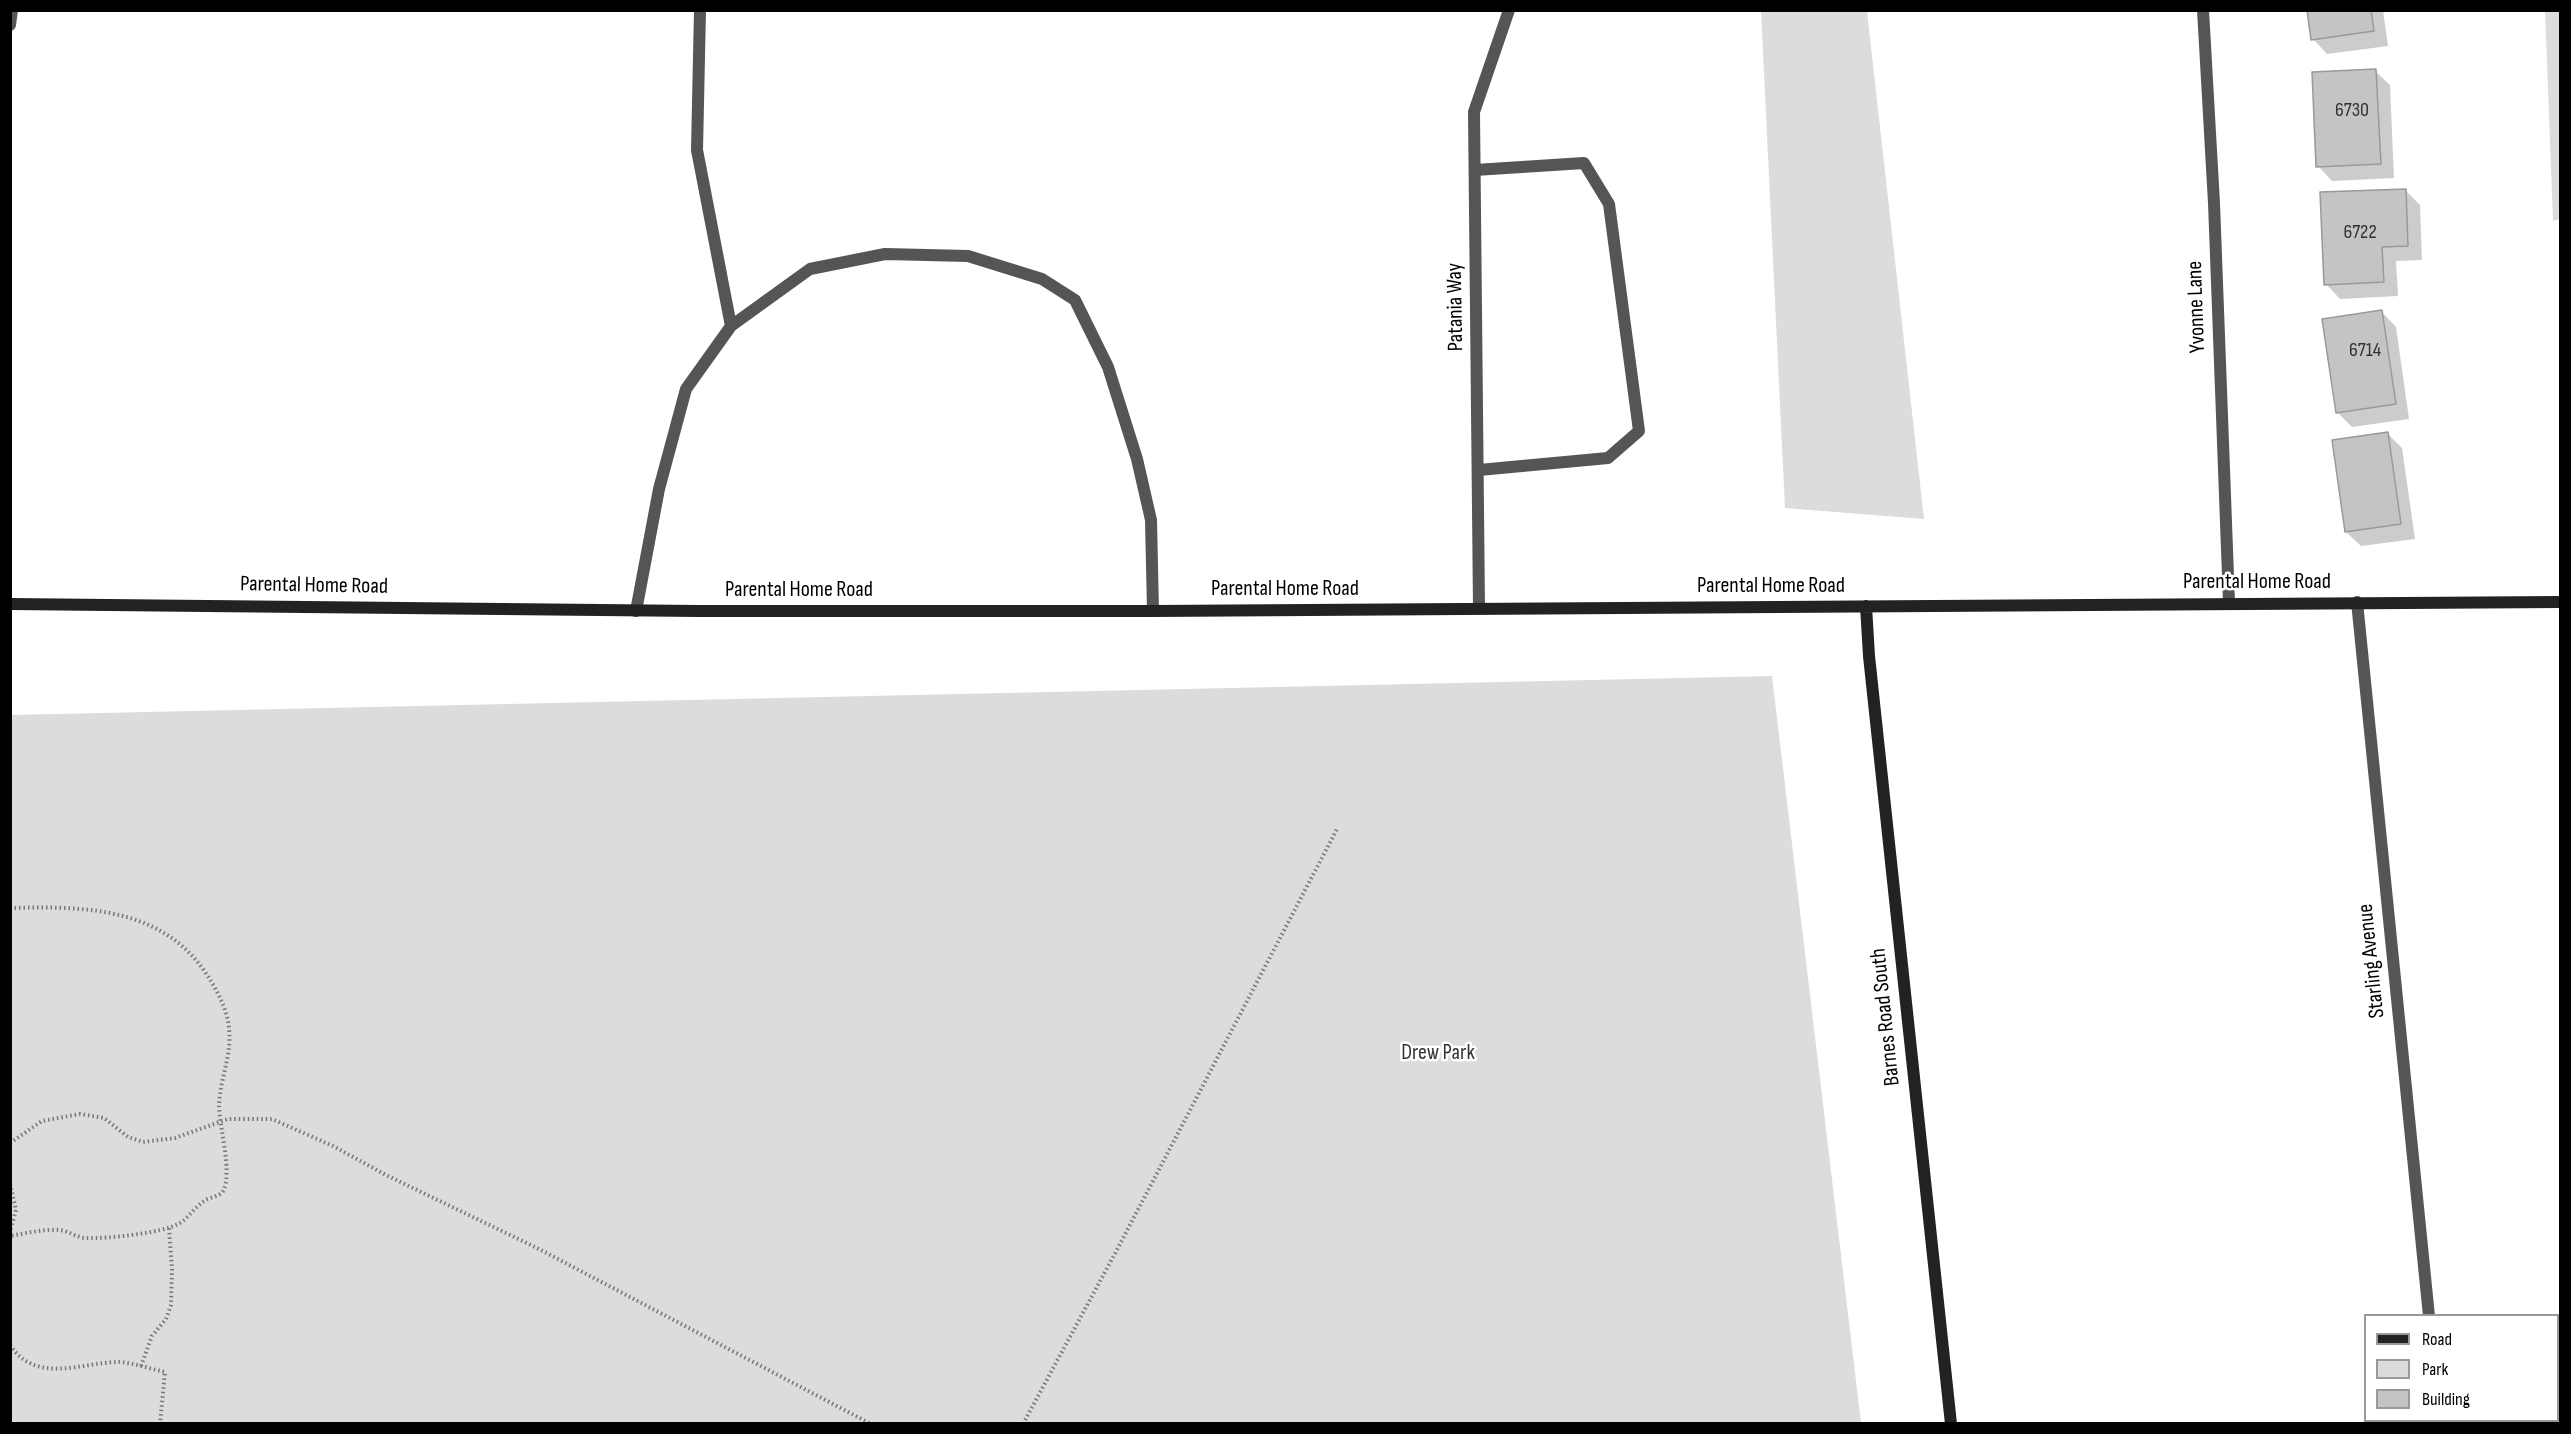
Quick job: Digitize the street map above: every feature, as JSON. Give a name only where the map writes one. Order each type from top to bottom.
[{"type":"main road","name":"Parental Home Road","points":[[10,604],[636,611],[1153,611],[2229,602],[2560,602]]},
{"type":"main road","name":"Barnes Road South","points":[[1866,606],[1871,679],[1951,1424]]},
{"type":"street","points":[[10,25],[12,10]]},
{"type":"street","points":[[700,10],[697,150],[731,326]]},
{"type":"street","name":"Patania Way","points":[[1479,608],[1474,112],[1509,10]]},
{"type":"street","name":"Yvonne Lane","points":[[2203,10],[2214,203],[2229,602]]},
{"type":"street","points":[[1476,170],[1584,163],[1609,204],[1639,431],[1608,458],[1479,470]]},
{"type":"street","points":[[636,611],[659,489],[686,389],[731,326],[810,269],[885,254],[968,256],[1041,279],[1076,300],[1108,367],[1137,459],[1151,520],[1153,611]]},
{"type":"street","name":"Starling Avenue","points":[[2357,602],[2428,1314]]},
{"type":"path","points":[[1023,1424],[1119,1246],[1337,829]]},
{"type":"path","points":[[10,908],[35,907],[111,912],[160,929],[183,945],[200,963],[215,987],[229,1027],[228,1062],[220,1094],[220,1121],[226,1171],[224,1190],[204,1201],[180,1223],[109,1237],[86,1238],[62,1230],[10,1234],[16,1210],[10,1184]]},
{"type":"path","points":[[10,1143],[42,1121],[80,1114],[104,1118],[128,1137],[143,1142],[175,1138],[220,1121],[254,1117],[273,1119],[333,1146],[386,1175],[537,1248],[871,1424]]},
{"type":"path","points":[[141,1366],[152,1336],[166,1319],[171,1305],[172,1270],[169,1227]]},
{"type":"path","points":[[10,1345],[24,1358],[37,1365],[51,1368],[66,1370],[111,1362],[165,1372],[160,1424]]},
{"type":"path","points":[[976,1424],[1002,1424]]},
{"type":"green space","points":[[1761,11],[1867,11],[1924,519],[1785,508]]},
{"type":"green space","points":[[2545,11],[2560,11],[2560,219],[2553,221]]},
{"type":"green space","name":"Drew Park","points":[[1772,676],[1861,1423],[11,1423],[11,715]]},
{"type":"building","points":[[2307,10],[2371,10],[2374,31],[2311,40]]},
{"type":"building","points":[[2376,69],[2381,164],[2316,167],[2312,72]]},
{"type":"building","points":[[2406,189],[2408,246],[2382,247],[2384,282],[2324,285],[2320,192]]},
{"type":"building","points":[[2382,310],[2396,404],[2336,413],[2322,319]]},
{"type":"building","points":[[2388,432],[2401,524],[2345,532],[2332,440]]}]
